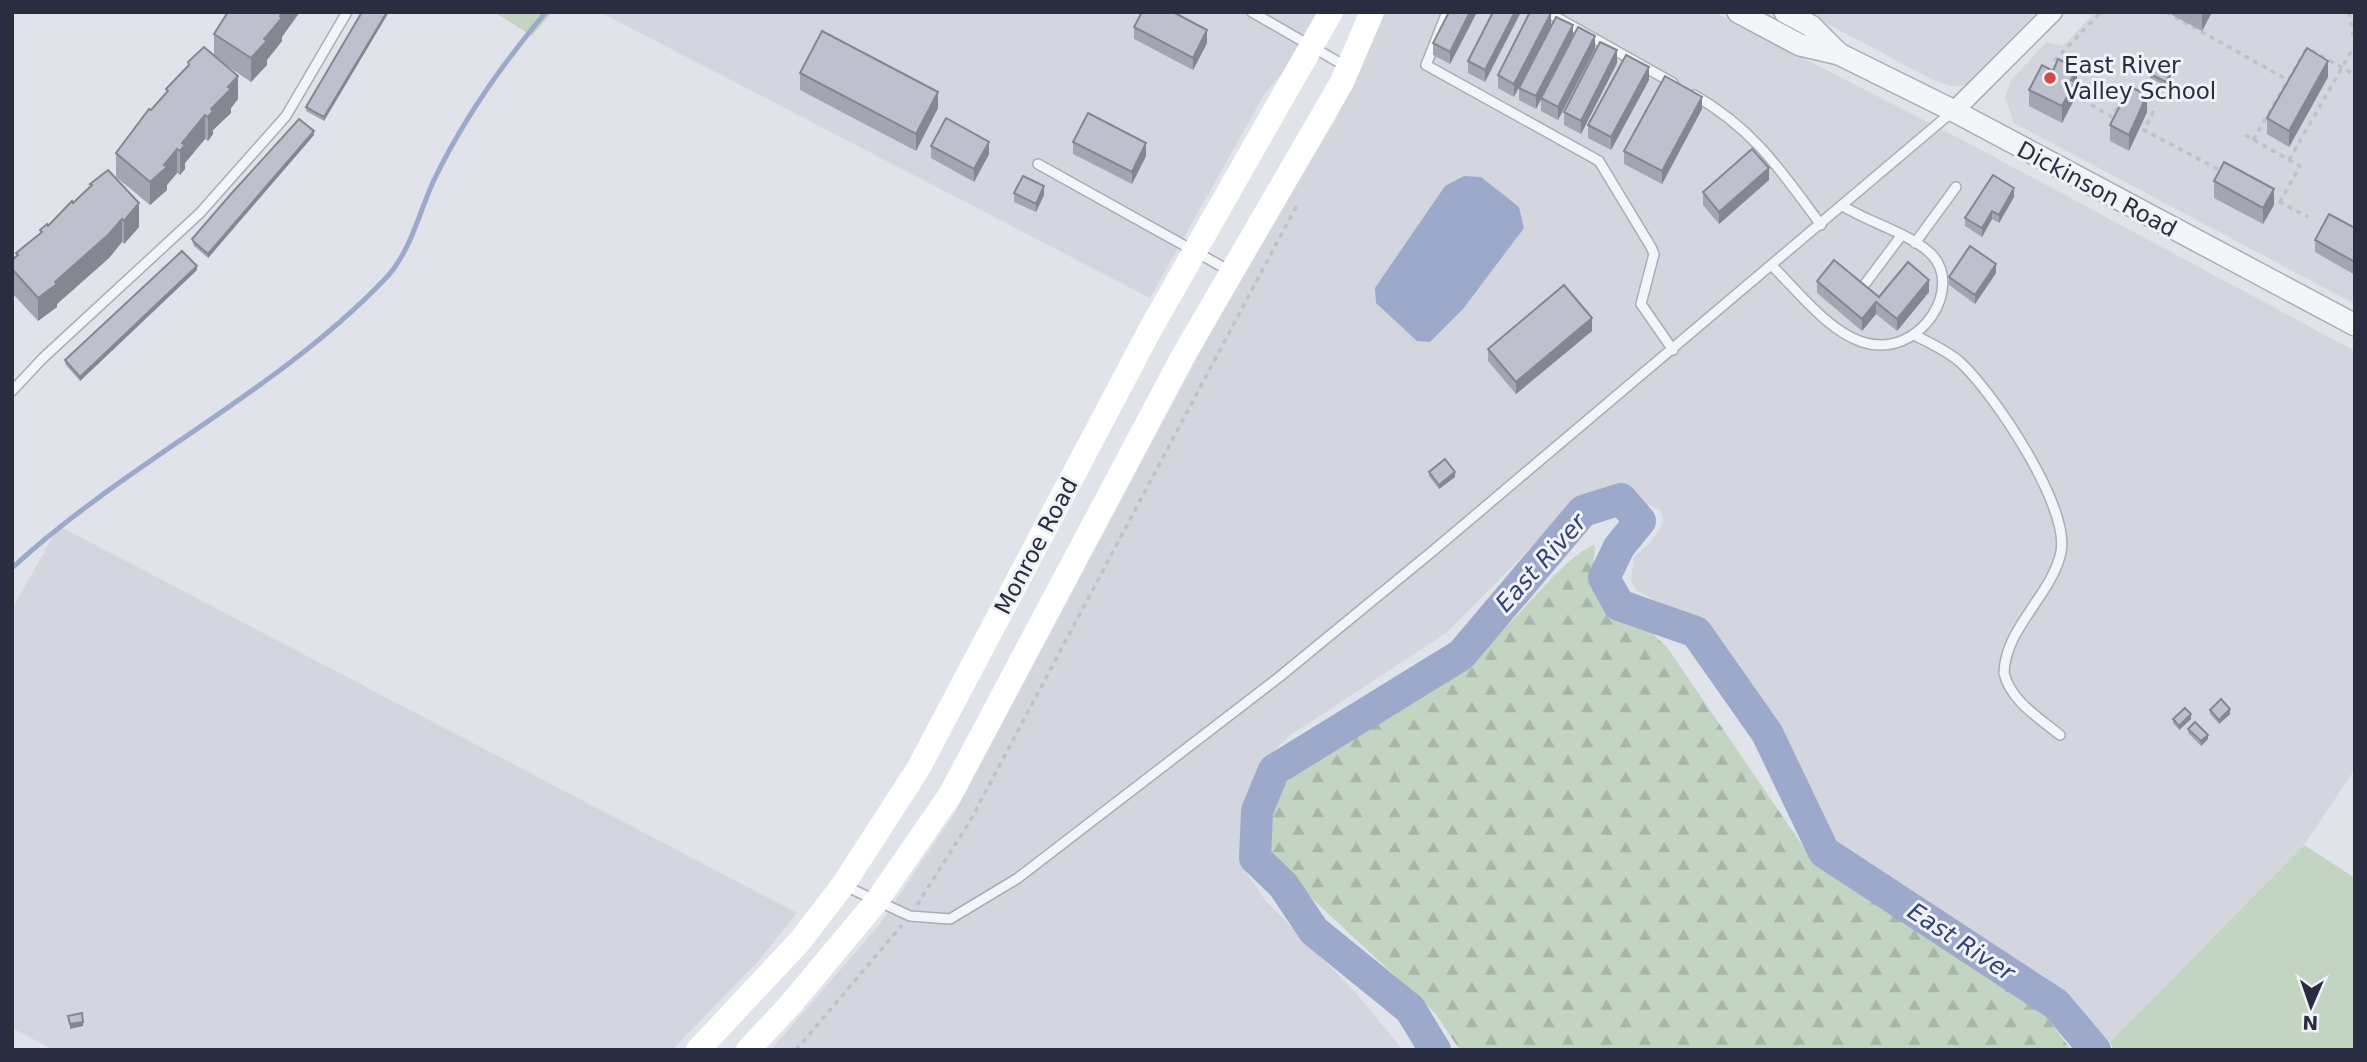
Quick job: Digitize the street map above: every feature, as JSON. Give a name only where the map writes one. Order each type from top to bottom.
[{"type":"main road","name":"Monroe Road","points":[[698,1050],[765,982],[843,885],[918,769],[1150,328],[1314,46],[1331,12]]},
{"type":"main road","name":"Monroe Road","points":[[748,1050],[797,997],[876,902],[950,796],[1182,358],[1349,68],[1372,12]]},
{"type":"street","name":"Dickinson Road","points":[[1738,12],[1800,45],[1839,54],[1954,111],[2355,325]]},
{"type":"street","name":"Dickinson Road","points":[[1785,12],[1811,26],[1839,54]]},
{"type":"street","points":[[1954,111],[2053,12]]},
{"type":"lane","points":[[12,391],[43,358],[200,212],[277,126],[347,12]]},
{"type":"lane","points":[[1252,12],[1349,68]]},
{"type":"lane","points":[[1447,12],[1426,65],[1599,162],[1654,254],[1641,304],[1673,349]]},
{"type":"lane","points":[[1547,12],[1731,119],[1765,148],[1821,225]]},
{"type":"lane","points":[[843,885],[910,916],[950,919],[1018,878],[1278,678],[1954,111]]},
{"type":"lane","points":[[1038,164],[1232,272]]},
{"type":"lane","points":[[1915,243],[1956,187]]},
{"type":"lane","points":[[1772,266],[1850,336],[1888,346],[1914,335],[1936,311],[1940,284],[1936,261],[1915,243],[1843,206]]},
{"type":"lane","points":[[1865,284],[1901,236]]},
{"type":"lane","points":[[1914,335],[1949,353],[1980,385],[2021,444],[2057,513],[2061,527],[2060,553],[2055,568],[2019,630],[2004,673],[2012,691],[2030,711],[2060,735]]},
{"type":"path","points":[[2060,73],[2052,66],[2053,62],[2101,12]]},
{"type":"path","points":[[2166,12],[2288,80]]},
{"type":"path","points":[[2290,160],[2355,45],[2349,12]]},
{"type":"path","points":[[2253,140],[2308,49],[2355,75]]},
{"type":"path","points":[[2070,78],[2080,83],[2088,103],[2112,117],[2131,83]]},
{"type":"path","points":[[2123,96],[2153,112],[2144,130],[2235,178]]},
{"type":"path","points":[[2245,135],[2300,166],[2280,202]]},
{"type":"path","points":[[2269,196],[2308,217]]},
{"type":"path","points":[[796,1050],[910,916],[976,810],[1298,203]]},
{"type":"shaded area","points":[[600,12],[1320,12],[1286,69],[1265,93],[1150,298]]},
{"type":"shaded area","points":[[1382,12],[1714,12],[1970,144],[2355,351],[2355,769],[2304,845],[2110,1042],[2080,1008],[2009,954],[1867,871],[1847,856],[1830,832],[1768,717],[1712,641],[1684,615],[1637,591],[1631,581],[1634,557],[1651,542],[1662,525],[1663,516],[1660,510],[1635,499],[1603,498],[1580,505],[1557,521],[1446,633],[1289,736],[1270,755],[1251,790],[1245,816],[1243,855],[1246,872],[1265,900],[1356,993],[1403,1050],[771,1050],[879,925],[953,816],[1229,298],[1337,117]]},
{"type":"shaded area","points":[[1805,12],[2040,12],[1976,77],[1966,85],[1951,86],[1935,81]]},
{"type":"shaded area","points":[[2079,12],[2355,12],[2355,304],[2014,123],[2005,97],[2011,80],[2047,42],[2063,46],[2092,15]]},
{"type":"shaded area","points":[[59,526],[797,913],[760,959],[672,1050],[54,1050],[12,1028],[12,609]]},
{"type":"green space","points":[[494,12],[552,12],[532,36]]},
{"type":"green space","points":[[1595,545],[1592,581],[1600,599],[1610,609],[1644,626],[1667,647],[1802,845],[1828,873],[1969,958],[2042,1011],[2071,1050],[1460,1050],[1435,1013],[1277,866],[1268,838],[1269,814],[1280,791],[1299,769],[1406,703],[1458,667],[1506,627],[1574,557]]},
{"type":"green space","points":[[2304,845],[2355,878],[2355,1050],[2114,1050],[2110,1042]]},
{"type":"water","points":[[1464,176],[1481,177],[1519,207],[1524,228],[1463,309],[1430,342],[1417,341],[1376,303],[1375,288],[1445,186]]},
{"type":"building","points":[[228,12],[282,12],[282,18],[264,39],[267,41],[251,58],[214,34]]},
{"type":"building","points":[[362,12],[387,12],[324,117],[306,107]]},
{"type":"building","points":[[1142,12],[1173,12],[1207,30],[1193,58],[1134,27]]},
{"type":"building","points":[[1449,12],[1470,12],[1450,52],[1433,43]]},
{"type":"building","points":[[1493,12],[1515,12],[1485,70],[1468,61]]},
{"type":"building","points":[[1530,12],[1551,13],[1514,84],[1498,75]]},
{"type":"building","points":[[1556,17],[1573,25],[1536,96],[1519,88]]},
{"type":"building","points":[[1578,27],[1595,36],[1558,107],[1541,98]]},
{"type":"building","points":[[822,31],[938,92],[916,134],[800,73]]},
{"type":"building","points":[[1600,42],[1617,50],[1581,121],[1564,112]]},
{"type":"building","points":[[204,47],[238,76],[228,87],[231,89],[211,109],[213,111],[208,117],[205,115],[182,143],[185,145],[180,151],[177,149],[164,165],[167,167],[150,182],[116,153],[149,109],[151,110],[189,65],[188,62]]},
{"type":"building","points":[[2307,48],[2328,61],[2289,131],[2267,118]]},
{"type":"building","points":[[1626,55],[1649,67],[1611,137],[1588,125]]},
{"type":"building","points":[[2058,59],[2077,68],[2071,80],[2075,82],[2062,106],[2029,90],[2042,65],[2053,71]]},
{"type":"building","points":[[2155,64],[2171,72],[2166,82],[2150,74]]},
{"type":"building","points":[[1665,76],[1702,97],[1662,171],[1624,151]]},
{"type":"building","points":[[2133,88],[2147,95],[2129,135],[2110,125],[2128,90]]},
{"type":"building","points":[[1088,113],[1146,143],[1132,172],[1073,142]]},
{"type":"building","points":[[946,118],[989,142],[974,169],[931,146]]},
{"type":"building","points":[[299,119],[314,131],[208,254],[192,239]]},
{"type":"building","points":[[1752,149],[1769,168],[1719,212],[1703,192]]},
{"type":"building","points":[[2224,162],[2274,189],[2263,208],[2214,181]]},
{"type":"building","points":[[108,170],[139,203],[124,221],[122,219],[55,282],[57,284],[38,298],[12,269],[12,260],[18,255],[16,253],[42,232],[40,230],[47,224],[48,226]]},
{"type":"building","points":[[1993,175],[2014,188],[1999,215],[1992,211],[1982,228],[1965,218]]},
{"type":"building","points":[[1023,176],[1044,186],[1036,204],[1014,193]]},
{"type":"building","points":[[2329,214],[2355,228],[2355,262],[2315,240]]},
{"type":"building","points":[[1970,246],[1996,264],[1975,295],[1949,277]]},
{"type":"building","points":[[182,251],[197,266],[80,377],[65,360]]},
{"type":"building","points":[[1834,260],[1879,297],[1908,262],[1929,280],[1897,319],[1876,302],[1862,319],[1817,281]]},
{"type":"building","points":[[1564,285],[1592,318],[1516,382],[1488,349]]},
{"type":"building","points":[[1445,459],[1455,472],[1439,485],[1429,472]]},
{"type":"building","points":[[2221,699],[2230,709],[2219,720],[2210,710]]},
{"type":"building","points":[[2185,708],[2191,714],[2179,726],[2173,719]]},
{"type":"building","points":[[2195,722],[2208,735],[2201,741],[2188,729]]},
{"type":"building","points":[[82,1013],[83,1022],[70,1024],[68,1016]]},
{"type":"waterway","points":[[12,568],[104,494],[297,357],[342,320],[385,279],[402,257],[434,180],[471,114],[514,51],[546,12]]},
{"type":"waterway","name":"East River","points":[[1435,1050],[1410,1009],[1314,931],[1283,885],[1255,858],[1257,811],[1274,770],[1461,655],[1583,511],[1621,499],[1640,521],[1619,547],[1604,578],[1619,605],[1696,632],[1767,733],[1824,852],[2056,1004],[2095,1050]]},
{"type":"place","name":"East River Valley School","points":[[2050,78]]}]
